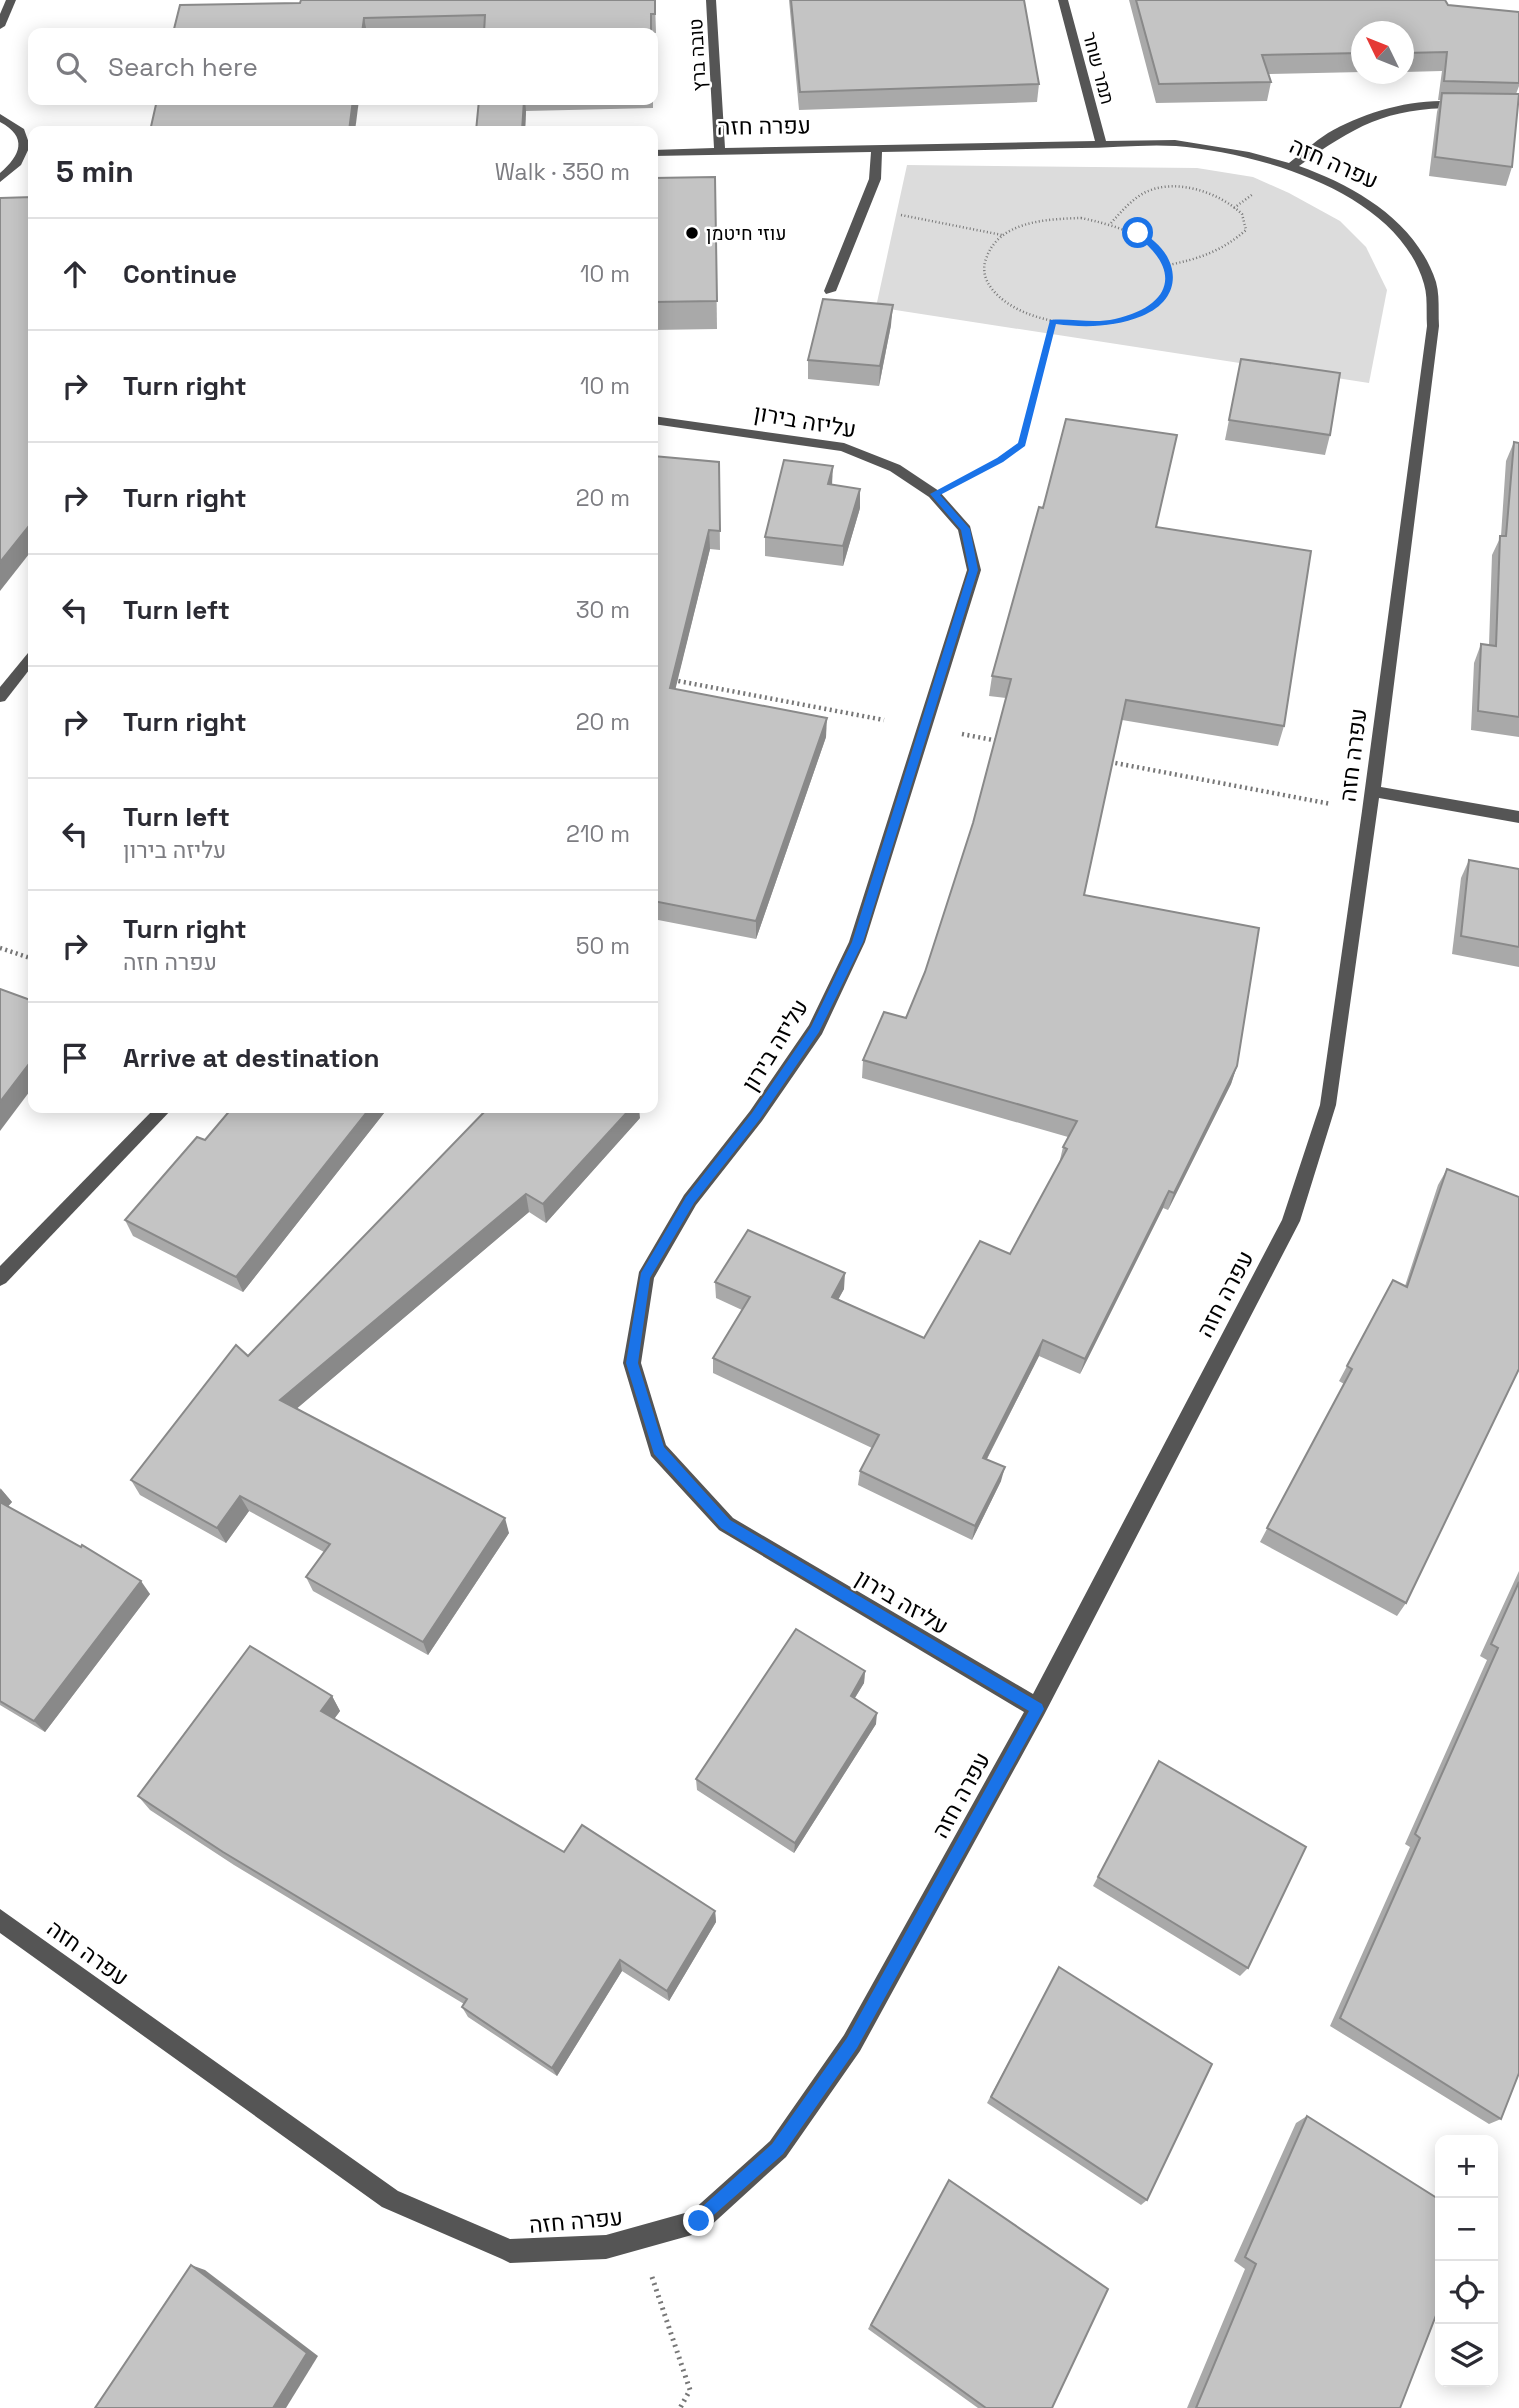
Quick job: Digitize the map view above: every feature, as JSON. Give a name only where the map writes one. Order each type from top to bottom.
[{"type":"street","points":[[0,26],[11,0]]},
{"type":"street","name":"טובה ברץ","points":[[711,0],[720,151]]},
{"type":"street","name":"תמר שחר","points":[[1063,0],[1101,144]]},
{"type":"street","points":[[1291,166],[1335,134],[1380,115],[1433,104],[1471,105]]},
{"type":"street","points":[[0,117],[18,127],[28,149]]},
{"type":"street","name":"עפרה חזה","points":[[0,1920],[390,2199],[510,2251],[606,2247],[699,2221],[778,2149],[852,2043],[1037,1709],[1291,1221],[1328,1105],[1373,791],[1433,326],[1429,280],[1408,240],[1381,212],[1347,190],[1291,166],[1231,150],[1175,143],[658,153]]},
{"type":"street","points":[[830,291],[875,179],[877,148]]},
{"type":"street","points":[[0,180],[28,153]]},
{"type":"street","name":"עליזה בירון","points":[[658,421],[844,447],[895,468],[934,494],[965,529],[974,570],[858,942],[816,1029],[756,1116],[690,1200],[645,1277],[632,1363],[659,1450],[726,1524],[1037,1709]]},
{"type":"street","points":[[0,697],[28,662]]},
{"type":"street","points":[[1373,791],[1519,817]]},
{"type":"street","points":[[0,1278],[160,1113]]},
{"type":"path","points":[[1111,223],[1127,205],[1143,194],[1154,189],[1175,187],[1225,200],[1243,216],[1246,230],[1230,246],[1211,257],[1168,265]]},
{"type":"path","points":[[864,208],[1003,235]]},
{"type":"path","points":[[1081,218],[1111,223],[1138,233],[1157,248],[1168,265],[1170,282],[1160,299],[1142,313],[1115,322],[1084,325],[1053,322],[1025,313],[1002,300],[988,284],[983,266],[989,249],[1003,235],[1025,224],[1051,219],[1081,218]]},
{"type":"path","points":[[934,494],[1000,460],[1022,444],[1053,322]]},
{"type":"path","points":[[666,679],[1005,743]]},
{"type":"path","points":[[1100,761],[1370,811]]},
{"type":"path","points":[[0,948],[28,957]]},
{"type":"path","points":[[639,2239],[690,2390],[680,2408]]},
{"type":"shaded area","points":[[907,165],[1197,168],[1253,177],[1289,193],[1340,221],[1366,247],[1387,290],[1369,383],[876,307]]},
{"type":"building","points":[[301,0],[655,0],[655,14],[651,14],[651,28],[484,28],[485,15],[364,18],[363,28],[174,28],[180,5],[300,3]]},
{"type":"building","points":[[791,0],[1024,0],[1039,84],[800,92]]},
{"type":"building","points":[[1136,0],[1445,0],[1448,5],[1519,12],[1519,83],[1444,81],[1447,52],[1414,53],[1414,21],[1351,21],[1351,53],[1262,55],[1271,82],[1159,84]]},
{"type":"building","points":[[1442,93],[1519,94],[1512,167],[1435,157]]},
{"type":"building","points":[[156,105],[352,105],[350,126],[151,126]]},
{"type":"building","points":[[479,105],[524,105],[522,126],[476,126]]},
{"type":"building","points":[[715,177],[717,301],[658,302],[658,178]]},
{"type":"building","points":[[28,197],[28,527],[0,562],[0,198]]},
{"type":"building","points":[[823,299],[893,305],[880,366],[808,360]]},
{"type":"building","points":[[1241,359],[1340,373],[1330,435],[1229,420]]},
{"type":"building","points":[[1066,419],[1177,435],[1156,527],[1311,551],[1284,726],[1126,700],[1084,895],[1259,928],[1237,1066],[1174,1193],[1169,1191],[1085,1359],[1043,1340],[983,1458],[1005,1467],[975,1526],[860,1471],[879,1435],[713,1358],[750,1297],[715,1282],[748,1230],[845,1273],[832,1297],[924,1338],[980,1241],[1010,1254],[1067,1149],[1063,1147],[1077,1121],[863,1060],[884,1012],[906,1018],[925,972],[973,823],[1011,679],[992,676],[1039,507],[1043,508]]},
{"type":"building","points":[[1514,442],[1519,443],[1519,717],[1478,711],[1481,644],[1496,646],[1500,536],[1506,536]]},
{"type":"building","points":[[658,456],[719,462],[720,531],[709,530],[670,688],[827,718],[756,921],[658,902]]},
{"type":"building","points":[[784,460],[833,466],[828,484],[860,489],[843,546],[765,537]]},
{"type":"building","points":[[1469,860],[1519,869],[1519,947],[1461,936]]},
{"type":"building","points":[[0,989],[28,999],[28,1065],[0,1102]]},
{"type":"building","points":[[228,1113],[366,1113],[236,1277],[125,1220],[197,1137],[205,1140]]},
{"type":"building","points":[[483,1113],[626,1113],[543,1204],[526,1194],[280,1400],[505,1518],[423,1642],[306,1577],[330,1544],[240,1496],[217,1528],[131,1480],[236,1345],[248,1356]]},
{"type":"building","points":[[1447,1169],[1519,1197],[1519,1369],[1406,1603],[1267,1528],[1352,1369],[1347,1366],[1393,1280],[1407,1287]]},
{"type":"building","points":[[0,1502],[81,1547],[82,1545],[141,1581],[34,1721],[0,1701]]},
{"type":"building","points":[[1519,1582],[1519,2073],[1501,2119],[1340,2018],[1420,1838],[1415,1834],[1498,1648],[1491,1644]]},
{"type":"building","points":[[796,1629],[865,1671],[851,1696],[877,1713],[795,1843],[696,1779]]},
{"type":"building","points":[[250,1646],[332,1696],[321,1711],[564,1852],[582,1825],[715,1911],[667,1991],[620,1960],[552,2068],[462,2007],[467,1999],[223,1852],[138,1796]]},
{"type":"building","points":[[1159,1761],[1306,1847],[1248,1968],[1098,1877]]},
{"type":"building","points":[[1059,1967],[1212,2064],[1147,2200],[991,2097]]},
{"type":"building","points":[[1307,2116],[1435,2197],[1435,2318],[1400,2408],[1196,2408],[1256,2264],[1245,2257]]},
{"type":"building","points":[[949,2180],[1108,2289],[1052,2408],[986,2408],[871,2325]]},
{"type":"building","points":[[191,2265],[307,2353],[273,2408],[95,2408]]},
{"type":"place","name":"עוזי חיטמן","points":[[692,233]]},
{"type":"route","points":[[699,2221],[778,2149],[852,2043],[1037,1709],[726,1524],[659,1450],[632,1363],[645,1277],[690,1200],[756,1116],[816,1029],[858,942],[974,570],[965,529],[934,494],[1000,460],[1022,444],[1053,322],[1084,325],[1115,322],[1142,313],[1160,299],[1170,282],[1168,265],[1157,248],[1138,233]]}]
